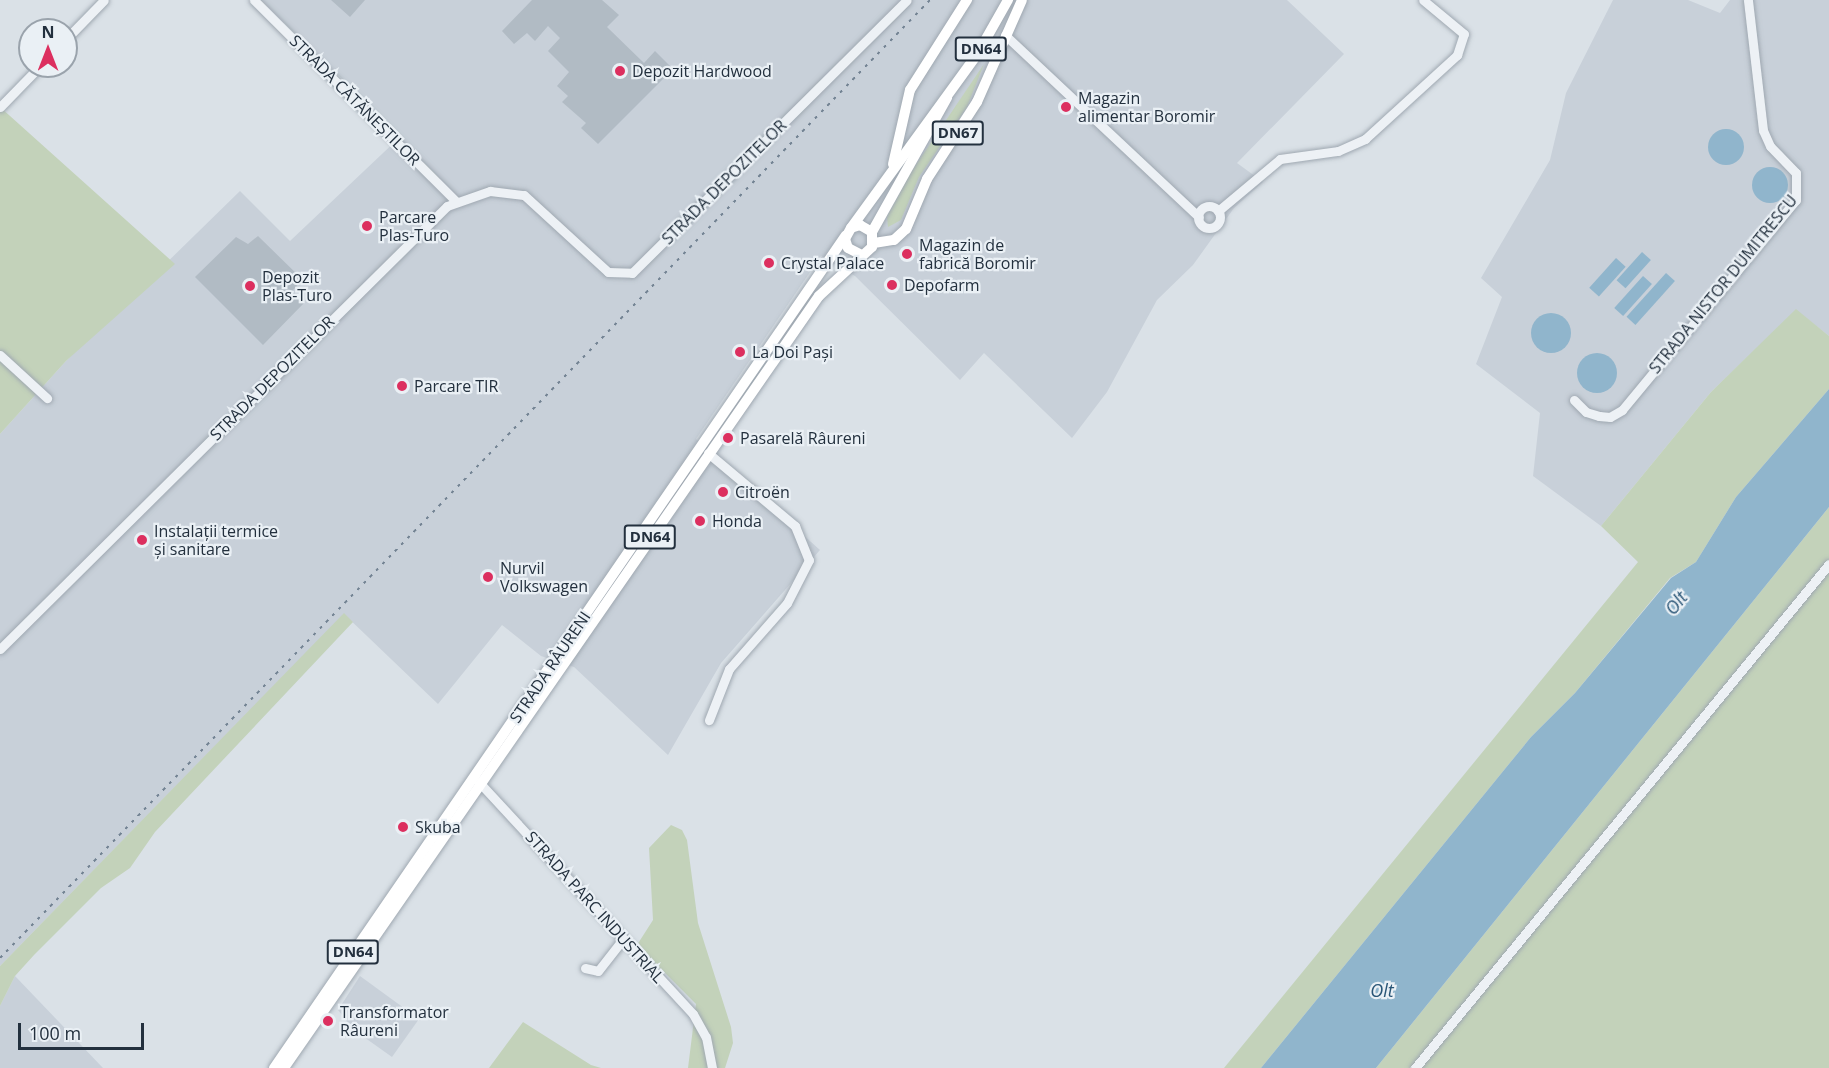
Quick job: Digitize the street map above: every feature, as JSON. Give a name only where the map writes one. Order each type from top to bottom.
[{"type":"main road","points":[[893,166],[910,90],[967,0]]},
{"type":"main road","name":"DN64","points":[[860,254],[873,237],[948,95],[1008,0]]},
{"type":"main road","name":"DN67","points":[[873,237],[894,240],[906,229],[927,179],[973,109],[1022,0]]},
{"type":"main road","name":"DN64","points":[[893,166],[948,95]]},
{"type":"main road","name":"STRADA RÂURENI","points":[[274,1068],[893,166]]},
{"type":"main road","points":[[860,254],[848,248],[848,232],[860,225],[873,237]]},
{"type":"main road","name":"STRADA RÂURENI","points":[[284,1068],[708,453],[819,296],[860,254]]},
{"type":"street","points":[[78,27],[104,0]]},
{"type":"street","name":"STRADA CĂTĂNEȘTILOR","points":[[254,0],[456,201]]},
{"type":"street","name":"STRADA DEPOZITELOR","points":[[0,649],[420,231],[456,201],[490,191],[524,195],[608,272],[632,273],[907,0]]},
{"type":"street","points":[[1218,211],[1280,159],[1338,151],[1365,139],[1457,55],[1464,34],[1423,0]]},
{"type":"street","name":"STRADA NISTOR DUMITRESCU","points":[[1574,400],[1586,412],[1599,416],[1610,417],[1622,410],[1796,200],[1796,173],[1770,146],[1763,130],[1748,0]]},
{"type":"street","points":[[1005,35],[1198,217],[1201,225],[1212,228],[1220,220],[1218,211]]},
{"type":"street","points":[[0,107],[28,78]]},
{"type":"street","points":[[1198,217],[1204,208],[1218,211]]},
{"type":"street","points":[[0,355],[47,398]]},
{"type":"street","points":[[708,453],[795,526],[809,560],[787,603],[729,669],[709,720]]},
{"type":"street","points":[[1415,1068],[1829,564]]},
{"type":"street","points":[[452,810],[480,786],[491,754]]},
{"type":"street","name":"STRADA PARC INDUSTRIAL","points":[[480,786],[547,851],[623,939],[693,1014],[705,1037],[712,1068]]},
{"type":"street","points":[[585,968],[598,971],[623,939]]},
{"type":"shaded area","points":[[261,0],[1287,0],[1344,54],[1237,163],[1263,182],[1234,208],[1193,265],[1157,300],[1107,392],[1072,438],[984,353],[960,380],[855,276],[821,256],[696,439],[820,550],[721,663],[668,755],[574,667],[541,656],[502,625],[438,704],[344,614],[0,966],[0,434],[66,361],[240,191],[290,241],[401,136]]},
{"type":"shaded area","points":[[1613,0],[1688,0],[1720,13],[1730,0],[1829,0],[1829,336],[1796,310],[1711,392],[1601,526],[1533,476],[1540,413],[1476,364],[1502,297],[1481,278],[1550,160],[1566,93]]},
{"type":"shaded area","points":[[15,976],[103,1068],[0,1068],[0,1006]]},
{"type":"shaded area","points":[[360,976],[419,1019],[392,1057],[354,1030],[338,1010]]},
{"type":"green space","points":[[984,64],[967,107],[919,177],[901,220],[888,227],[887,217],[911,172]]},
{"type":"green space","points":[[0,107],[175,264],[66,361],[0,434]]},
{"type":"green space","points":[[1796,309],[1829,336],[1829,389],[1736,497],[1696,562],[1670,578],[1575,693],[1531,737],[1261,1068],[1224,1068],[1638,562],[1601,526],[1711,392]]},
{"type":"green space","points":[[1829,507],[1829,1068],[1376,1068]]},
{"type":"green space","points":[[344,613],[353,622],[155,832],[130,868],[101,888],[34,955],[15,976],[0,1006],[0,966]]},
{"type":"green space","points":[[671,825],[682,830],[687,840],[698,923],[731,1027],[733,1043],[725,1068],[688,1068],[696,1004],[637,945],[653,920],[649,848]]},
{"type":"green space","points":[[523,1022],[591,1065],[601,1068],[489,1068]]},
{"type":"water","points":[[1726,129],[1739,134],[1744,147],[1739,160],[1726,165],[1713,160],[1708,147],[1713,134]]},
{"type":"water","points":[[1770,167],[1783,172],[1788,185],[1783,198],[1770,203],[1757,198],[1752,185],[1757,172]]},
{"type":"water","points":[[1642,252],[1651,260],[1625,288],[1617,280]]},
{"type":"water","points":[[1616,258],[1626,267],[1599,296],[1589,288]]},
{"type":"water","points":[[1666,273],[1675,281],[1635,325],[1627,317]]},
{"type":"water","points":[[1643,276],[1652,284],[1623,316],[1614,308]]},
{"type":"water","points":[[1551,313],[1565,319],[1571,333],[1565,347],[1551,353],[1537,347],[1531,333],[1537,319]]},
{"type":"water","points":[[1597,353],[1611,359],[1617,373],[1611,387],[1597,393],[1583,387],[1577,373],[1583,359]]},
{"type":"water","name":"Olt","points":[[1829,389],[1829,507],[1376,1068],[1261,1068],[1531,737],[1575,693],[1671,578],[1696,562],[1736,497]]},
{"type":"building","points":[[331,0],[365,0],[350,17]]},
{"type":"building","name":"Depozit Hardwood","points":[[532,0],[602,0],[619,15],[607,27],[644,63],[655,51],[673,69],[598,144],[581,128],[586,123],[562,102],[568,96],[557,86],[569,72],[548,51],[560,38],[548,26],[535,41],[527,33],[514,44],[502,31]]},
{"type":"building","name":"Depozit Plas-Turo","points":[[258,236],[303,280],[292,291],[304,303],[263,345],[195,277],[236,237],[248,244]]},
{"type":"railway","points":[[0,958],[930,0]]},
{"type":"place","name":"Depozit Hardwood","points":[[620,71]]},
{"type":"place","name":"Magazin alimentar Boromir","points":[[1066,107]]},
{"type":"place","name":"Parcare Plas-Turo","points":[[367,226]]},
{"type":"place","name":"Magazin de fabrică Boromir","points":[[907,254]]},
{"type":"place","name":"Crystal Palace","points":[[769,263]]},
{"type":"place","name":"Depofarm","points":[[892,285]]},
{"type":"place","name":"Depozit Plas-Turo","points":[[250,286]]},
{"type":"place","name":"La Doi Pași","points":[[740,352]]},
{"type":"place","name":"Parcare TIR","points":[[402,386]]},
{"type":"place","name":"Pasarelă Râureni","points":[[728,438]]},
{"type":"place","name":"Citroën","points":[[723,492]]},
{"type":"place","name":"Honda","points":[[700,521]]},
{"type":"place","name":"Instalații termice și sanitare","points":[[142,540]]},
{"type":"place","name":"Nurvil Volkswagen","points":[[488,577]]},
{"type":"place","name":"Skuba","points":[[403,827]]},
{"type":"place","name":"Transformator Râureni","points":[[328,1021]]}]
